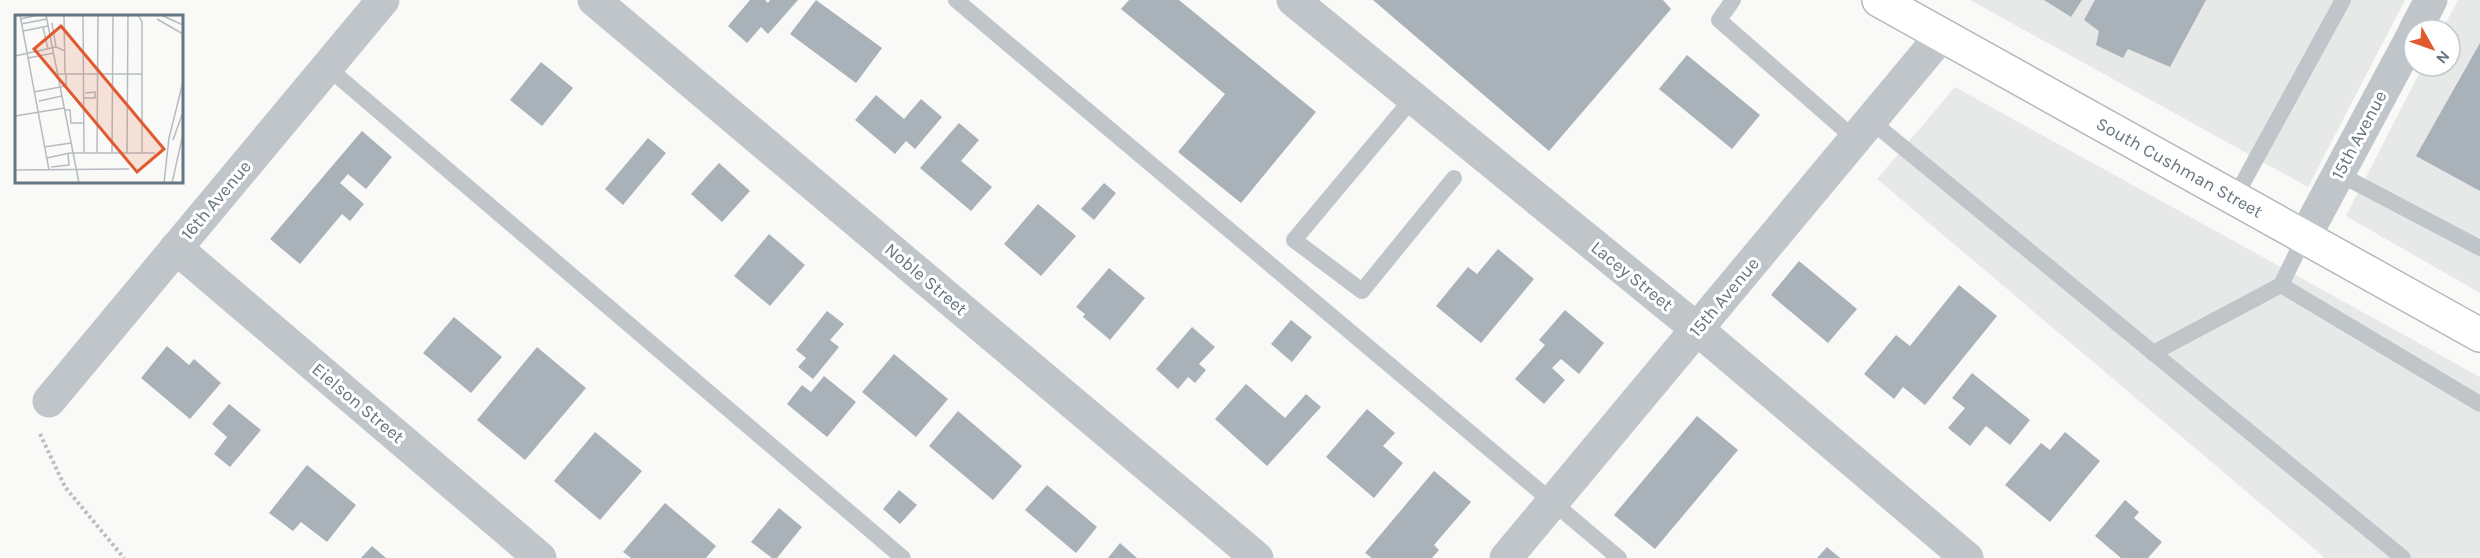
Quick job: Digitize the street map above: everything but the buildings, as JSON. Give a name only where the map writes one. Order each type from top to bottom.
[{"type":"main road","name":"South Cushman Street","points":[[1879,0],[2480,335]]},
{"type":"street","name":"16th Avenue","points":[[49,401],[383,0]]},
{"type":"street","name":"Noble Street","points":[[594,0],[1257,558]]},
{"type":"street","name":"Lacey Street","points":[[1293,0],[1697,329],[1967,558]]},
{"type":"street","name":"15th Avenue","points":[[2422,18],[2431,0]]},
{"type":"street","name":"15th Avenue","points":[[1506,558],[1941,36]]},
{"type":"street","name":"15th Avenue","points":[[2304,238],[2402,55]]},
{"type":"street","name":"Eielson Street","points":[[176,248],[540,558]]},
{"type":"lane","points":[[956,0],[1619,558]]},
{"type":"lane","points":[[1733,0],[1719,20],[2153,353],[2403,558]]},
{"type":"lane","points":[[2234,199],[2343,0]]},
{"type":"lane","points":[[327,67],[903,558]]},
{"type":"lane","points":[[1413,98],[1294,240],[1362,291],[1454,178]]},
{"type":"lane","points":[[2338,174],[2480,248]]},
{"type":"lane","points":[[2153,353],[2281,285],[2304,238]]},
{"type":"lane","points":[[2281,285],[2480,404]]},
{"type":"path","points":[[49,401],[40,434],[65,487],[124,558]]},
{"type":"shaded area","points":[[1970,0],[2405,0],[2308,187]]},
{"type":"shaded area","points":[[2458,0],[2480,0],[2480,293],[2346,216],[2417,78],[2462,78],[2462,18],[2448,18]]},
{"type":"shaded area","points":[[1955,87],[2480,377],[2480,558],[2325,558],[1877,179]]}]
